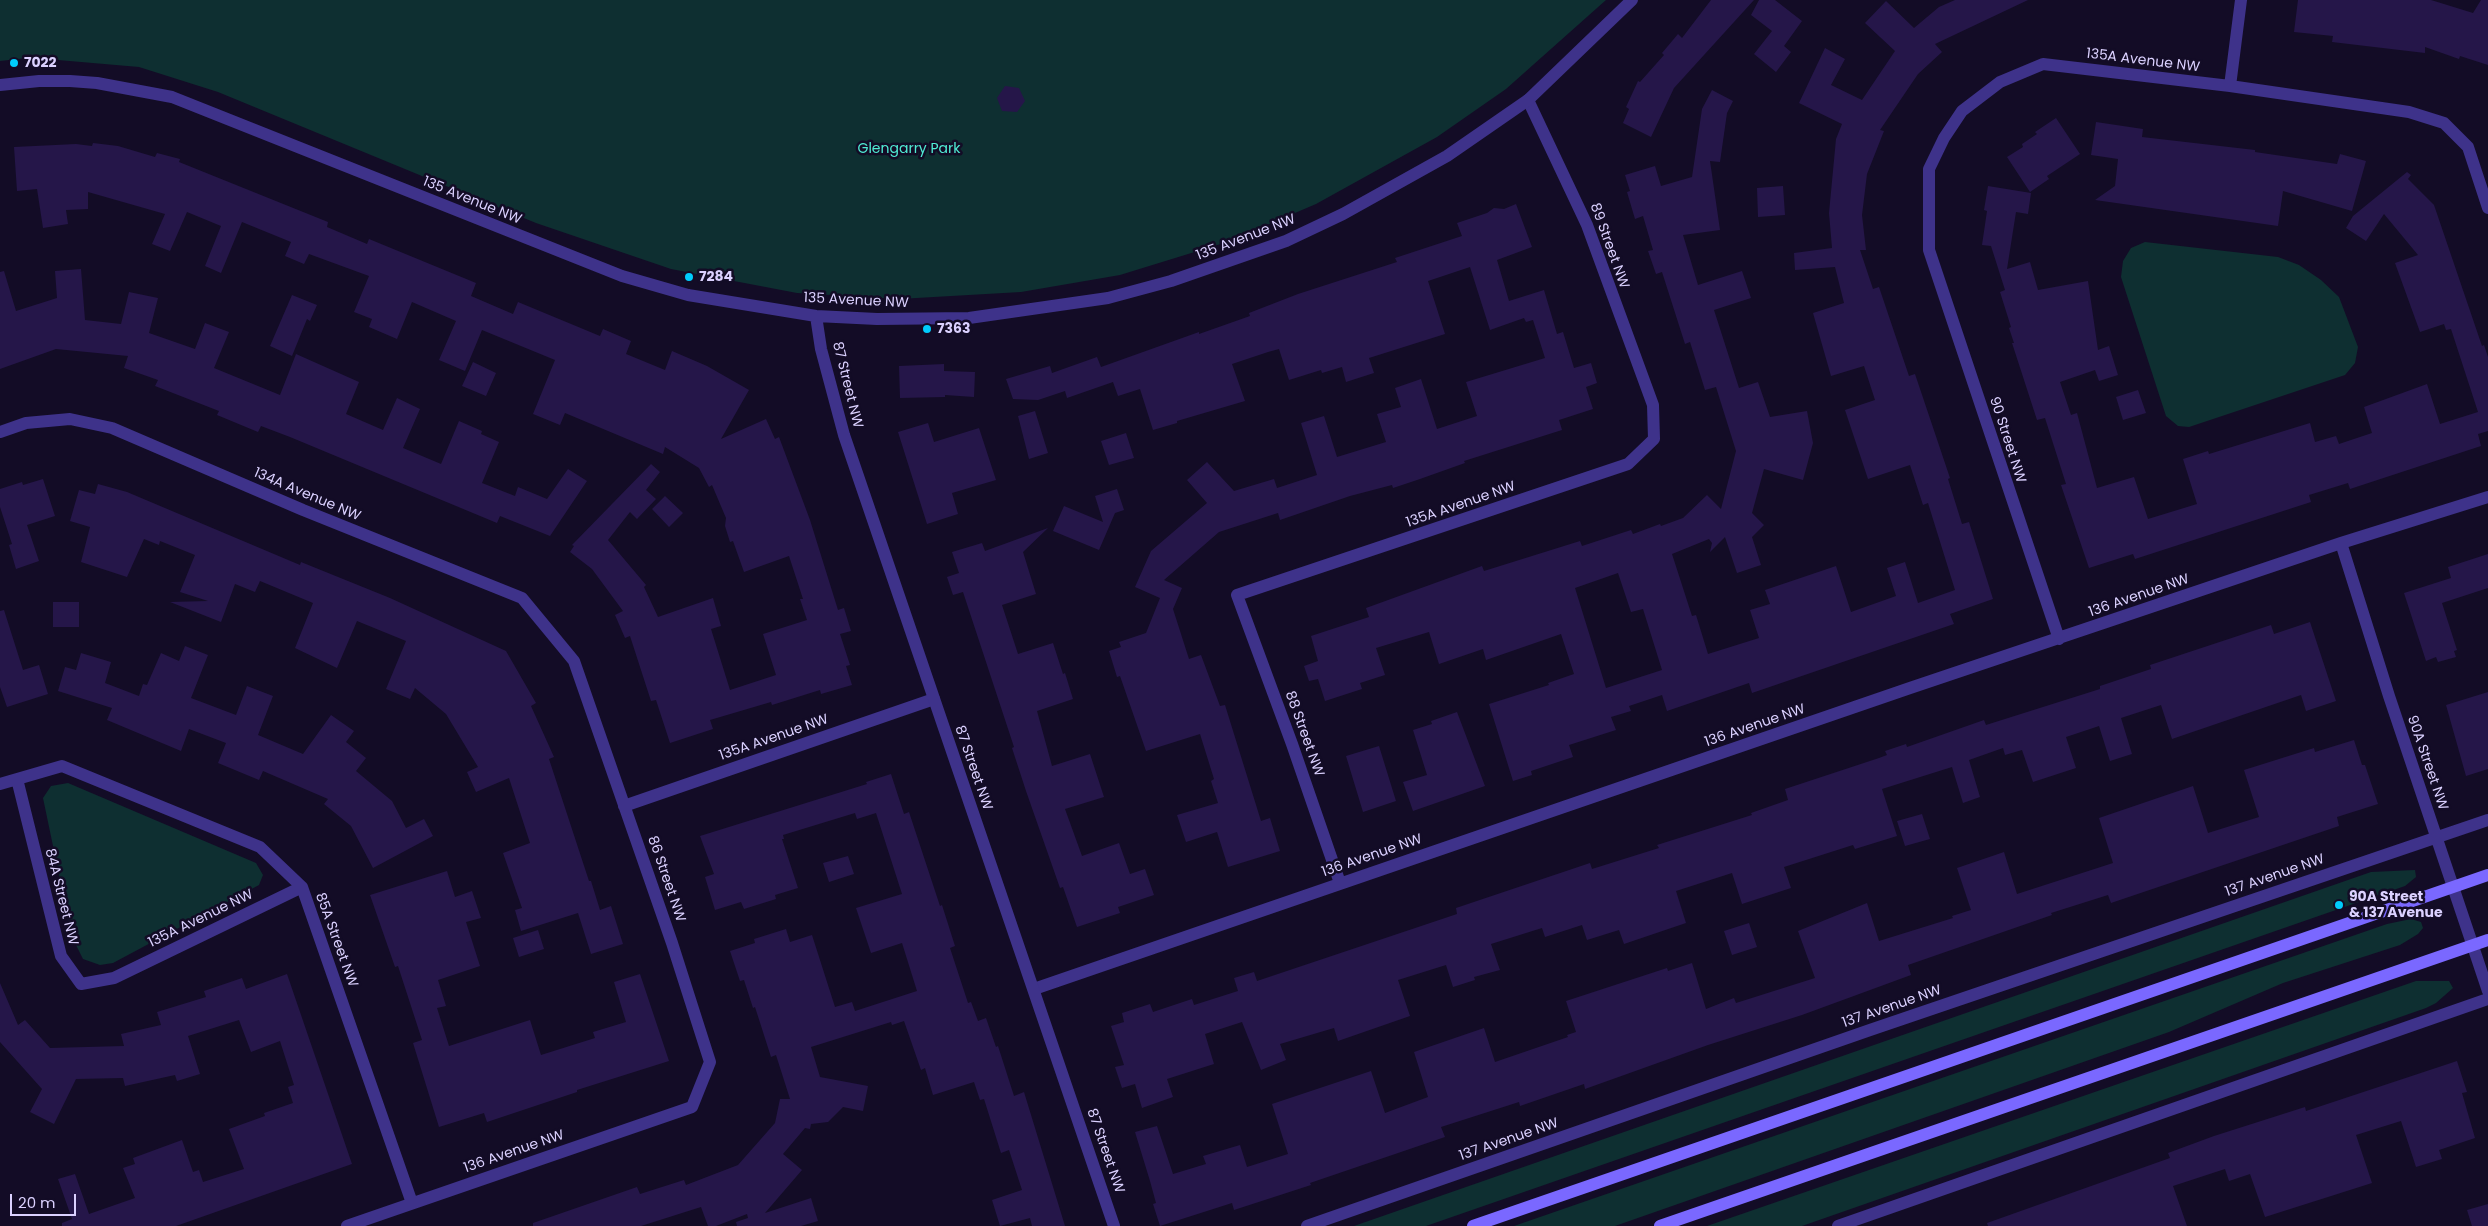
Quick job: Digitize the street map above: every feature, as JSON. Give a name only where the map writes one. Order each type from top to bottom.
[{"type":"main road","points":[[1473,1226],[2488,875]]},
{"type":"main road","points":[[1660,1226],[2488,940]]},
{"type":"street","name":"135 Avenue NW","points":[[0,85],[39,81],[70,81],[97,83],[172,96],[622,276],[688,295],[816,316],[877,319],[969,318],[1108,298],[1171,281],[1286,241],[1343,214],[1447,156],[1528,100],[1632,0]]},
{"type":"street","points":[[2230,86],[2241,0]]},
{"type":"street","name":"135A Avenue NW","points":[[1928,250],[1929,169],[1944,138],[1962,111],[2000,82],[2043,64],[2230,86],[2409,112],[2444,123],[2468,147],[2488,208]]},
{"type":"street","name":"89 Street NW","points":[[1528,100],[1587,225],[1653,405]]},
{"type":"street","name":"90 Street NW","points":[[1928,250],[2059,639]]},
{"type":"street","name":"87 Street NW","points":[[816,316],[821,349],[844,435],[1114,1226]]},
{"type":"street","name":"135A Avenue NW","points":[[1237,595],[1628,464],[1654,439],[1653,405]]},
{"type":"street","name":"134A Avenue NW","points":[[0,432],[26,423],[70,419],[112,428],[303,510],[522,598],[574,660]]},
{"type":"street","name":"136 Avenue NW","points":[[1034,989],[2341,543],[2488,497]]},
{"type":"street","name":"90A Street NW","points":[[2341,543],[2388,696],[2488,991]]},
{"type":"street","name":"88 Street NW","points":[[1237,595],[1292,744],[1340,883]]},
{"type":"street","name":"86 Street NW","points":[[574,660],[710,1062],[692,1107]]},
{"type":"street","name":"135A Avenue NW","points":[[624,806],[934,699]]},
{"type":"street","name":"85A Street NW","points":[[16,779],[62,766],[260,847],[302,887],[412,1203]]},
{"type":"street","points":[[0,784],[16,779]]},
{"type":"street","name":"84A Street NW","points":[[16,779],[60,956],[81,984],[114,978]]},
{"type":"street","name":"137 Avenue NW","points":[[1307,1226],[1870,1030],[2488,820]]},
{"type":"street","name":"135A Avenue NW","points":[[114,978],[302,887]]},
{"type":"street","points":[[1838,1226],[2488,999]]},
{"type":"street","name":"136 Avenue NW","points":[[347,1226],[692,1107]]},
{"type":"green space","name":"Glengarry Park","points":[[0,0],[1606,0],[1506,89],[1437,137],[1316,204],[1227,242],[1120,275],[1021,292],[899,299],[797,293],[671,269],[536,223],[218,92],[139,67],[58,60],[46,56],[0,61]]},
{"type":"green space","points":[[2145,242],[2278,257],[2299,265],[2321,280],[2339,297],[2358,347],[2355,363],[2345,375],[2189,427],[2178,426],[2166,416],[2121,277],[2123,261],[2131,248]]},
{"type":"green space","points":[[68,783],[256,863],[263,875],[259,885],[113,963],[100,965],[83,959],[72,937],[43,798],[51,786]]},
{"type":"green space","points":[[2415,870],[2416,877],[2405,886],[1426,1226],[1354,1226],[2371,872]]},
{"type":"green space","points":[[2411,919],[2421,922],[2423,928],[2418,934],[2400,945],[2283,983],[2169,1032],[1615,1226],[1514,1226],[2387,924]]},
{"type":"green space","points":[[2416,981],[2449,981],[2453,988],[2436,1003],[2426,1008],[1802,1226],[1707,1226]]},
{"type":"building","points":[[1711,0],[1754,0],[1674,88],[1651,137],[1623,123],[1629,109],[1626,107],[1638,81],[1640,82],[1664,55],[1662,53],[1678,34],[1682,38]]},
{"type":"building","points":[[1759,0],[1775,0],[1802,21],[1784,46],[1791,52],[1776,72],[1754,54],[1772,31],[1751,15]]},
{"type":"building","points":[[1955,0],[2028,0],[1935,44],[1942,52],[1918,74],[1880,130],[1884,131],[1867,174],[1862,215],[1866,250],[1860,250],[1873,289],[1879,287],[1909,376],[1915,374],[1950,478],[1948,479],[1962,524],[1969,522],[1993,599],[1950,614],[1954,624],[1752,693],[1749,683],[1667,711],[1662,695],[1629,706],[1631,711],[1611,717],[1616,730],[1569,745],[1573,757],[1531,771],[1532,775],[1513,781],[1489,704],[1549,685],[1548,683],[1574,674],[1561,634],[1486,660],[1483,649],[1439,664],[1429,632],[1376,648],[1385,675],[1360,683],[1362,689],[1325,701],[1318,679],[1309,681],[1304,666],[1318,661],[1311,636],[1369,617],[1366,608],[1482,566],[1484,571],[1580,541],[1582,546],[1631,530],[1633,534],[1660,524],[1661,526],[1683,518],[1707,495],[1721,509],[1736,451],[1716,387],[1705,390],[1690,342],[1685,344],[1662,272],[1656,274],[1648,251],[1653,250],[1643,216],[1635,219],[1627,192],[1630,191],[1625,175],[1655,166],[1661,186],[1692,177],[1702,109],[1712,90],[1733,101],[1727,113],[1720,162],[1710,161],[1720,230],[1683,235],[1698,285],[1742,271],[1751,298],[1714,310],[1739,388],[1758,382],[1770,417],[1807,411],[1813,443],[1803,480],[1764,469],[1752,513],[1764,525],[1752,537],[1761,565],[1737,573],[1725,537],[1710,552],[1712,543],[1709,539],[1672,554],[1692,616],[1696,615],[1708,654],[1759,638],[1750,610],[1770,604],[1765,590],[1836,566],[1851,612],[1896,596],[1887,568],[1905,562],[1918,603],[1955,590],[1928,503],[1923,505],[1910,465],[1868,479],[1845,410],[1875,400],[1864,366],[1831,376],[1813,313],[1844,303],[1835,267],[1795,270],[1794,253],[1832,248],[1829,213],[1836,139],[1842,124],[1799,103],[1825,48],[1845,59],[1831,85],[1862,100],[1895,51],[1865,23],[1886,1],[1914,28],[1939,7]],"holes":[[[1618,573],[1631,612],[1643,609],[1662,670],[1606,688],[1575,588]]]},
{"type":"building","points":[[2298,0],[2431,0],[2473,13],[2481,0],[2488,0],[2488,65],[2460,56],[2459,59],[2425,47],[2425,53],[2332,42],[2333,36],[2294,32]]},
{"type":"building","points":[[1005,86],[1019,88],[1025,101],[1017,112],[1002,111],[997,98]]},
{"type":"building","points":[[2056,118],[2080,154],[2047,176],[2049,179],[2030,192],[2007,157],[2023,147],[2022,144],[2037,134],[2035,132]]},
{"type":"building","points":[[2096,122],[2143,129],[2142,137],[2255,150],[2255,152],[2337,164],[2340,154],[2366,161],[2352,211],[2283,191],[2278,226],[2095,200],[2115,186],[2118,159],[2091,155]]},
{"type":"building","points":[[93,143],[118,146],[155,157],[157,153],[180,159],[179,162],[328,222],[327,227],[367,244],[369,239],[476,283],[471,296],[513,314],[518,302],[600,336],[603,329],[631,341],[626,354],[665,370],[672,351],[707,366],[749,390],[721,439],[766,419],[775,439],[779,437],[810,520],[838,610],[844,608],[851,631],[840,634],[850,665],[846,666],[852,685],[821,694],[820,690],[772,705],[771,702],[710,720],[713,729],[670,743],[656,700],[651,701],[630,636],[625,638],[615,615],[623,611],[592,569],[570,552],[574,546],[572,545],[651,464],[660,472],[646,490],[656,499],[637,519],[630,512],[608,540],[646,585],[644,587],[658,617],[713,598],[721,626],[711,629],[730,690],[776,675],[763,634],[807,620],[800,599],[803,599],[789,556],[744,572],[733,541],[730,542],[725,526],[726,518],[712,485],[709,487],[699,468],[665,447],[663,454],[565,413],[560,425],[533,414],[555,360],[482,330],[465,371],[439,360],[456,321],[412,302],[397,339],[369,327],[372,319],[354,312],[369,276],[309,254],[304,264],[285,256],[291,242],[242,222],[221,273],[205,266],[221,226],[187,212],[170,251],[152,244],[165,214],[88,192],[88,209],[66,210],[68,224],[43,228],[37,189],[17,191],[14,147],[76,144],[92,146]]},
{"type":"building","points":[[2407,172],[2411,175],[2408,179],[2434,205],[2482,346],[2484,345],[2488,357],[2488,431],[2478,434],[2481,446],[2350,489],[2348,483],[2309,495],[2311,502],[2135,559],[2133,554],[2089,568],[2061,485],[2066,484],[2045,418],[2037,420],[2012,343],[2014,343],[2009,328],[2011,327],[2000,292],[2005,290],[1991,246],[1982,245],[1987,211],[1984,210],[1988,186],[2031,193],[2028,214],[2016,212],[2007,269],[2030,262],[2038,290],[2088,281],[2098,350],[2109,346],[2118,375],[2099,381],[2095,370],[2060,382],[2071,415],[2077,413],[2097,488],[2134,477],[2148,519],[2197,504],[2183,459],[2208,451],[2209,454],[2310,423],[2315,442],[2336,436],[2339,444],[2372,433],[2364,407],[2427,384],[2440,424],[2478,412],[2451,329],[2446,330],[2444,324],[2420,332],[2395,263],[2418,255],[2384,214],[2366,241],[2346,228],[2353,216]]},
{"type":"building","points":[[1783,186],[1785,215],[1758,217],[1757,188]]},
{"type":"building","points":[[1516,204],[1532,247],[1497,260],[1509,301],[1544,290],[1557,334],[1563,332],[1574,368],[1591,363],[1597,383],[1586,387],[1593,409],[1559,420],[1562,430],[1464,461],[1465,463],[1393,488],[1392,485],[1350,496],[1280,520],[1278,513],[1219,532],[1164,580],[1182,588],[1173,609],[1189,659],[1201,655],[1220,706],[1225,705],[1261,821],[1270,818],[1280,851],[1228,867],[1217,832],[1186,842],[1177,815],[1218,803],[1211,781],[1214,779],[1200,734],[1146,751],[1120,676],[1117,677],[1109,651],[1121,647],[1119,642],[1146,633],[1160,598],[1135,587],[1151,551],[1207,503],[1187,480],[1207,462],[1234,491],[1274,479],[1277,488],[1317,475],[1301,423],[1324,416],[1337,457],[1386,442],[1377,414],[1401,407],[1395,388],[1421,379],[1437,429],[1477,416],[1466,382],[1545,358],[1533,320],[1526,322],[1524,318],[1490,330],[1470,267],[1428,281],[1445,334],[1369,358],[1374,373],[1346,382],[1342,367],[1322,373],[1321,370],[1289,380],[1279,349],[1232,364],[1245,401],[1153,430],[1140,389],[1118,396],[1113,382],[1067,398],[1065,391],[1038,400],[1013,399],[1006,379],[1050,366],[1052,373],[1097,357],[1101,367],[1199,332],[1199,334],[1250,316],[1249,313],[1298,294],[1397,262],[1395,258],[1462,236],[1457,223],[1487,213],[1494,208],[1504,209]]},
{"type":"building","points":[[81,269],[85,320],[121,324],[129,292],[158,298],[149,333],[195,349],[205,323],[229,332],[214,368],[280,395],[296,354],[359,382],[346,414],[383,430],[397,398],[420,409],[403,448],[441,464],[459,421],[482,431],[481,434],[499,442],[482,483],[515,496],[518,487],[547,499],[568,469],[587,481],[550,536],[500,516],[497,523],[290,437],[261,426],[258,432],[217,415],[219,411],[155,386],[158,380],[124,368],[128,356],[56,349],[0,369],[0,272],[4,271],[16,311],[57,298],[55,271]]},
{"type":"building","points":[[292,295],[317,305],[310,321],[307,319],[292,356],[270,346]]},
{"type":"building","points":[[473,362],[496,373],[486,396],[462,386]]},
{"type":"building","points":[[944,364],[944,371],[975,372],[974,397],[945,395],[945,397],[900,398],[899,366]]},
{"type":"building","points":[[2138,390],[2146,413],[2123,420],[2116,397]]},
{"type":"building","points":[[1035,411],[1048,453],[1029,459],[1018,416]]},
{"type":"building","points":[[928,423],[934,442],[979,428],[996,480],[952,493],[958,514],[927,524],[898,432]]},
{"type":"building","points":[[1126,433],[1134,458],[1109,465],[1101,441]]},
{"type":"building","points":[[43,479],[55,516],[27,525],[39,561],[16,569],[9,545],[12,544],[0,507],[0,489],[22,482],[23,485]]},
{"type":"building","points":[[98,484],[127,492],[300,565],[301,562],[390,598],[506,651],[536,703],[531,706],[554,757],[549,759],[600,910],[611,906],[623,944],[591,954],[578,913],[521,931],[515,910],[522,908],[503,853],[530,843],[509,778],[476,792],[467,772],[478,767],[446,714],[415,688],[410,699],[386,689],[406,641],[357,621],[337,668],[295,648],[313,603],[260,581],[255,592],[235,584],[221,622],[170,602],[208,601],[180,592],[195,555],[160,541],[159,545],[144,539],[127,577],[81,562],[90,527],[70,521],[79,490],[95,494]]},
{"type":"building","points":[[1117,489],[1124,510],[1115,513],[1099,550],[1053,531],[1064,506],[1103,522],[1095,496]]},
{"type":"building","points":[[665,496],[683,513],[669,527],[652,509]]},
{"type":"building","points":[[1048,528],[1023,552],[1036,594],[1002,605],[1018,654],[1053,643],[1063,674],[1065,673],[1073,699],[1037,711],[1052,766],[1090,754],[1104,797],[1065,809],[1082,856],[1119,843],[1130,874],[1145,869],[1154,895],[1118,907],[1120,913],[1077,927],[1063,887],[1060,888],[1026,791],[1012,748],[1014,747],[963,592],[953,595],[947,577],[959,573],[952,552],[982,543],[985,551]]},
{"type":"building","points":[[2488,554],[2488,588],[2442,603],[2457,650],[2454,651],[2456,657],[2438,662],[2436,657],[2426,661],[2404,593],[2451,578],[2448,567]]},
{"type":"building","points":[[53,602],[79,602],[79,627],[53,627]]},
{"type":"building","points":[[4,610],[23,670],[39,665],[48,694],[7,707],[0,687],[0,611]]},
{"type":"building","points":[[2310,622],[2336,701],[2306,711],[2301,695],[2172,739],[2161,705],[2121,718],[2132,754],[2110,761],[2099,726],[2066,737],[2076,768],[2033,782],[2022,750],[2005,755],[2003,748],[1969,760],[1980,797],[1963,803],[1952,767],[1882,789],[1897,836],[1855,849],[1853,845],[1784,867],[1791,888],[1742,904],[1732,873],[1676,891],[1686,923],[1624,944],[1619,930],[1587,940],[1582,925],[1545,937],[1542,928],[1491,944],[1500,970],[1474,977],[1475,980],[1453,987],[1446,965],[1398,980],[1410,1016],[1338,1041],[1334,1028],[1280,1044],[1286,1060],[1261,1070],[1242,1022],[1205,1034],[1214,1064],[1167,1079],[1173,1097],[1142,1108],[1135,1084],[1122,1088],[1115,1067],[1124,1065],[1111,1026],[1124,1022],[1122,1013],[1150,1004],[1153,1012],[1192,999],[1194,1005],[1238,991],[1234,978],[1254,972],[1257,981],[1457,914],[1456,908],[1590,863],[1592,869],[1659,848],[1657,845],[1752,815],[1751,813],[1788,800],[1785,789],[1887,755],[1885,751],[1906,744],[1907,747],[1984,720],[1986,725],[2100,689],[2100,686],[2151,669],[2150,665],[2271,625],[2274,634]]},
{"type":"building","points":[[185,646],[208,655],[191,698],[236,715],[247,686],[273,696],[258,735],[303,754],[331,715],[354,731],[346,742],[366,758],[356,771],[392,801],[406,828],[424,819],[433,836],[373,868],[351,826],[324,804],[328,799],[263,771],[259,780],[218,763],[226,743],[189,729],[181,751],[107,720],[112,708],[58,691],[65,667],[76,670],[81,653],[111,662],[105,683],[139,696],[143,684],[147,685],[161,653],[179,661]]},
{"type":"building","points":[[2488,692],[2488,769],[2466,776],[2446,705]]},
{"type":"building","points":[[1457,712],[1485,786],[1413,811],[1403,782],[1427,775],[1413,730],[1432,724],[1431,721]]},
{"type":"building","points":[[2354,740],[2362,765],[2365,765],[2378,804],[2337,817],[2339,826],[2111,903],[2108,895],[2051,913],[2052,915],[1908,965],[1911,975],[1802,1015],[1708,1045],[1585,1089],[1584,1084],[1520,1106],[1519,1102],[1441,1127],[1445,1137],[1310,1183],[1311,1185],[1234,1210],[1232,1203],[1160,1226],[1153,1204],[1156,1203],[1135,1132],[1157,1126],[1173,1174],[1206,1164],[1203,1156],[1240,1145],[1247,1167],[1288,1154],[1272,1104],[1371,1071],[1385,1113],[1428,1097],[1414,1052],[1484,1028],[1495,1062],[1568,1037],[1567,1035],[1576,1032],[1566,1001],[1667,968],[1668,971],[1692,963],[1706,1009],[1734,998],[1736,1003],[1815,978],[1798,931],[1867,903],[1879,941],[1953,918],[1952,916],[1971,910],[1957,868],[2004,852],[2017,894],[2113,863],[2099,818],[2193,786],[2208,833],[2259,817],[2244,770],[2314,748],[2315,752]]},
{"type":"building","points":[[1379,746],[1396,801],[1363,812],[1346,756]]},
{"type":"building","points":[[891,774],[904,814],[909,812],[940,906],[942,905],[955,946],[950,948],[968,1003],[971,1002],[978,1021],[986,1018],[996,1047],[998,1046],[1014,1096],[1024,1092],[1065,1226],[1032,1226],[1030,1218],[1000,1226],[992,1200],[1022,1190],[1009,1150],[1001,1153],[984,1099],[980,1100],[974,1082],[933,1095],[925,1068],[921,1070],[904,1021],[892,1025],[891,1022],[811,1047],[820,1077],[868,1086],[863,1111],[843,1107],[828,1122],[811,1124],[810,1129],[805,1128],[783,1154],[802,1170],[765,1213],[811,1198],[818,1221],[801,1226],[737,1226],[736,1222],[748,1218],[747,1214],[716,1226],[708,1226],[701,1207],[641,1226],[533,1226],[533,1223],[637,1187],[640,1194],[684,1180],[686,1185],[738,1165],[775,1123],[780,1099],[790,1099],[776,1055],[771,1057],[755,1007],[753,1008],[744,980],[740,981],[730,951],[755,943],[754,939],[786,929],[790,942],[812,935],[835,1007],[852,1002],[855,1011],[917,991],[902,943],[871,953],[856,908],[902,894],[876,813],[857,819],[855,813],[783,835],[784,839],[782,839],[798,888],[775,895],[776,899],[744,909],[741,902],[715,910],[705,877],[714,874],[700,836],[867,784],[866,782]]},
{"type":"building","points":[[1922,814],[1930,839],[1905,846],[1897,821]]},
{"type":"building","points":[[848,856],[854,874],[829,882],[823,863]]},
{"type":"building","points":[[447,871],[455,897],[472,891],[481,918],[466,922],[480,966],[438,980],[446,1006],[437,1008],[449,1046],[530,1020],[541,1055],[595,1038],[593,1032],[626,1022],[614,982],[640,974],[669,1061],[577,1090],[577,1092],[487,1122],[484,1113],[439,1127],[413,1043],[422,1040],[398,966],[395,967],[370,895]]},
{"type":"building","points":[[1749,923],[1757,947],[1732,955],[1724,931]]},
{"type":"building","points":[[538,930],[544,949],[519,957],[513,938]]},
{"type":"building","points":[[287,974],[352,1164],[176,1226],[62,1226],[62,1223],[72,1219],[58,1179],[75,1174],[89,1214],[135,1198],[123,1168],[135,1164],[133,1158],[182,1140],[193,1172],[199,1170],[203,1182],[244,1169],[229,1129],[265,1116],[264,1113],[293,1103],[288,1087],[294,1085],[280,1041],[251,1052],[239,1020],[188,1036],[200,1074],[177,1081],[175,1075],[125,1086],[123,1078],[76,1079],[54,1124],[30,1112],[42,1089],[0,1042],[0,983],[18,1025],[25,1020],[50,1048],[124,1046],[121,1034],[161,1025],[157,1012],[206,997],[204,991],[242,978],[246,989]]},
{"type":"building","points":[[2457,1061],[2467,1092],[2462,1093],[2475,1138],[2439,1150],[2442,1159],[2416,1167],[2401,1121],[2356,1135],[2372,1183],[2265,1217],[2250,1174],[2229,1181],[2225,1169],[2173,1186],[2187,1226],[1988,1226],[1987,1223],[2170,1158],[2168,1153],[2214,1136],[2305,1107],[2306,1111]]},
{"type":"building","points":[[2488,1204],[2488,1226],[2472,1226],[2467,1210]]},
{"type":"place","name":"7022","points":[[14,63]]},
{"type":"place","name":"7284","points":[[689,277]]},
{"type":"place","name":"7363","points":[[927,329]]},
{"type":"place","name":"90A Street & 137 Avenue","points":[[2339,905]]}]
